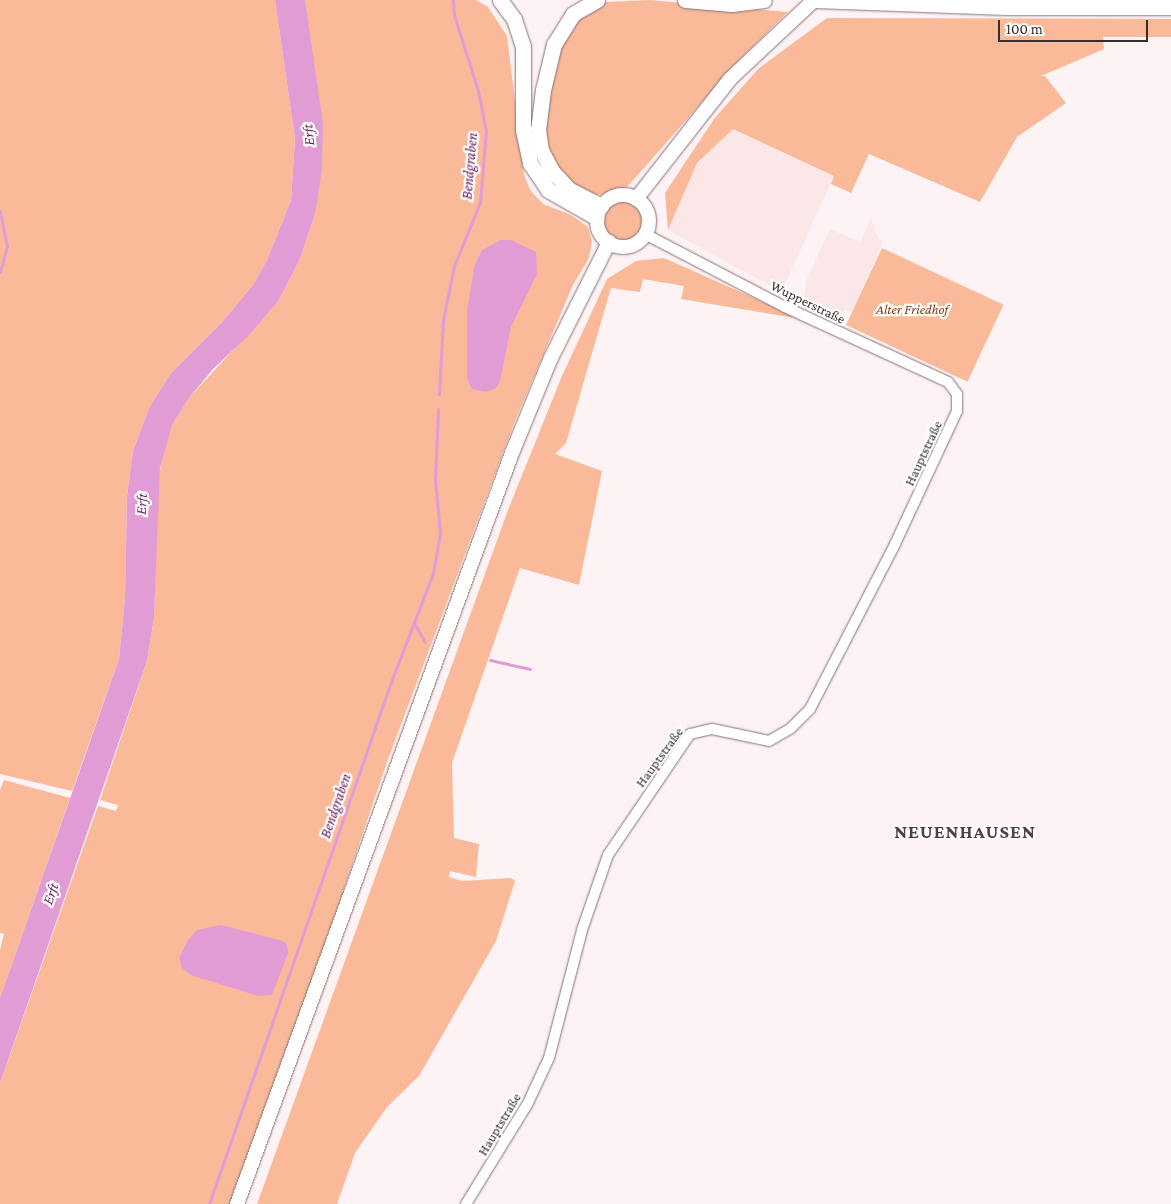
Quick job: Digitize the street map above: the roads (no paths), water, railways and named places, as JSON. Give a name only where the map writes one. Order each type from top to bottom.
[{"type":"highway","points":[[500,0],[514,19],[523,46],[522,130],[530,163],[548,190],[599,212]]},
{"type":"highway","points":[[597,0],[569,18],[554,44],[542,90],[538,129],[541,150],[552,171],[570,190],[599,212]]},
{"type":"highway","points":[[686,0],[732,4],[764,0]]},
{"type":"highway","points":[[815,0],[1008,7],[1171,7]]},
{"type":"main road","points":[[636,199],[712,99],[783,27],[815,0]]},
{"type":"main road","points":[[619,195],[636,199],[648,215],[644,234],[628,246],[609,242],[602,236],[599,212],[619,195]]},
{"type":"main road","points":[[237,1204],[512,453],[560,336],[609,242]]},
{"type":"street","name":"Wupperstraße","points":[[644,234],[785,306],[944,379],[957,394]]},
{"type":"street","name":"Hauptstraße","points":[[466,1204],[527,1105],[550,1058],[584,924],[608,855],[690,734],[712,729],[769,740],[790,729],[810,709],[855,626],[953,422],[957,394]]},
{"type":"water","name":"Erft","points":[[275,0],[305,0],[323,124],[322,169],[315,214],[300,259],[279,300],[248,336],[213,369],[189,398],[172,425],[160,468],[154,618],[147,661],[0,1083],[0,998],[119,659],[125,598],[127,496],[133,451],[150,406],[171,373],[222,322],[253,285],[267,260],[291,200],[295,139]]},
{"type":"water","points":[[501,240],[511,240],[536,252],[537,274],[511,327],[500,381],[496,388],[486,392],[472,389],[467,378],[467,310],[475,264],[482,250]]},
{"type":"water","points":[[221,925],[283,941],[287,945],[288,953],[272,995],[258,996],[191,975],[182,968],[179,958],[188,940],[197,930]]},
{"type":"waterway","name":"Bendgraben","points":[[439,394],[443,320],[454,266],[480,202],[486,131],[478,91],[454,15],[453,0]]},
{"type":"waterway","points":[[0,211],[7,246],[0,272]]},
{"type":"waterway","name":"Bendgraben","points":[[209,1204],[391,682],[433,573],[440,534],[435,479],[438,409]]},
{"type":"waterway","points":[[414,623],[425,642]]},
{"type":"waterway","points":[[490,660],[530,669]]},
{"type":"district","name":"NEUENHAUSEN","points":[[965,832]]},
{"type":"park label","name":"Alter Friedhof","points":[[912,309]]}]
